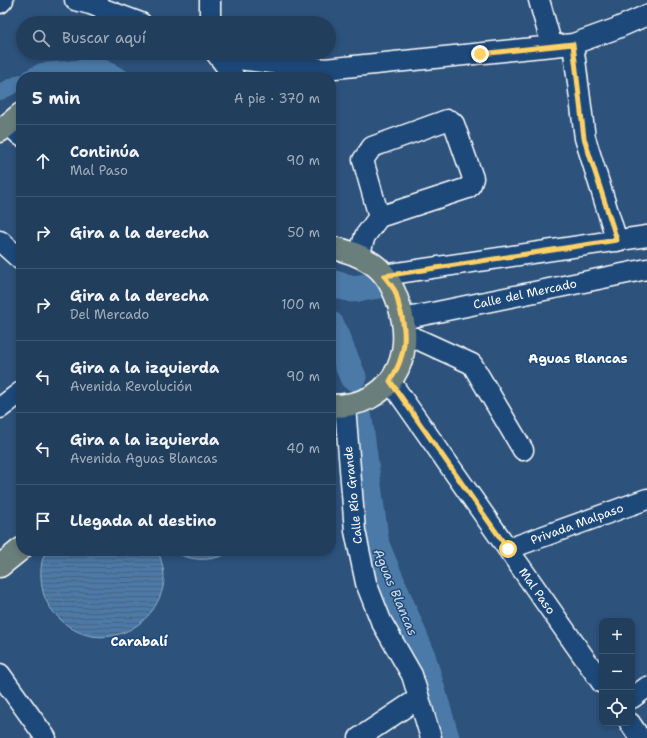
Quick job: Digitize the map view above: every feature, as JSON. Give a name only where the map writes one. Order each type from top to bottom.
[{"type":"main road","points":[[336,249],[359,255],[374,265],[384,276],[395,291],[404,328],[403,354],[398,368],[390,381],[378,393],[362,401],[338,406]]},
{"type":"main road","points":[[0,566],[16,553]]},
{"type":"street","points":[[0,3],[3,0]]},
{"type":"street","points":[[75,0],[122,16]]},
{"type":"street","points":[[210,0],[210,16]]},
{"type":"street","points":[[539,0],[552,46]]},
{"type":"street","points":[[256,60],[325,69],[573,44],[615,29],[647,15]]},
{"type":"street","points":[[573,44],[584,138],[617,240]]},
{"type":"street","points":[[222,60],[230,72]]},
{"type":"street","points":[[359,255],[365,236],[378,217],[468,188],[471,184],[473,178],[454,124],[451,121],[447,120],[372,147],[367,153],[364,160],[378,217]]},
{"type":"street","points":[[384,276],[647,236]]},
{"type":"street","points":[[0,241],[16,255]]},
{"type":"street","name":"Calle del Mercado","points":[[404,328],[647,269]]},
{"type":"street","points":[[404,328],[415,338],[472,364],[523,450]]},
{"type":"street","name":"Mal Paso","points":[[390,381],[599,679]]},
{"type":"street","points":[[0,408],[16,396]]},
{"type":"street","name":"Calle Río Grande","points":[[338,406],[355,531],[366,582],[381,621],[412,675],[431,738]]},
{"type":"street","name":"Privada Malpaso","points":[[508,549],[647,499]]},
{"type":"street","points":[[1,677],[46,738]]},
{"type":"street","points":[[635,696],[647,688]]},
{"type":"street","points":[[359,738],[419,698]]},
{"type":"street","points":[[632,726],[640,738]]},
{"type":"water","points":[[44,556],[160,556],[164,573],[163,587],[157,603],[147,616],[135,627],[121,634],[106,637],[90,636],[75,630],[61,620],[48,605],[42,587],[41,573]]},
{"type":"water","points":[[184,556],[222,556],[210,559],[195,559]]},
{"type":"waterway","name":"Aguas Blancas","points":[[40,72],[101,66],[112,72]]},
{"type":"waterway","name":"Aguas Blancas","points":[[0,92],[16,84]]},
{"type":"waterway","name":"Aguas Blancas","points":[[336,284],[352,289],[380,285]]},
{"type":"waterway","name":"Aguas Blancas","points":[[336,337],[353,377]]},
{"type":"waterway","name":"Aguas Blancas","points":[[359,419],[376,545],[421,653],[446,738]]},
{"type":"district","name":"Aguas Blancas","points":[[578,358]]},
{"type":"district","name":"Carabalí","points":[[139,641]]},
{"type":"route","points":[[480,54],[573,44],[584,138],[617,240],[384,276],[395,291],[404,319],[405,336],[403,354],[398,368],[390,381],[508,549]]}]
